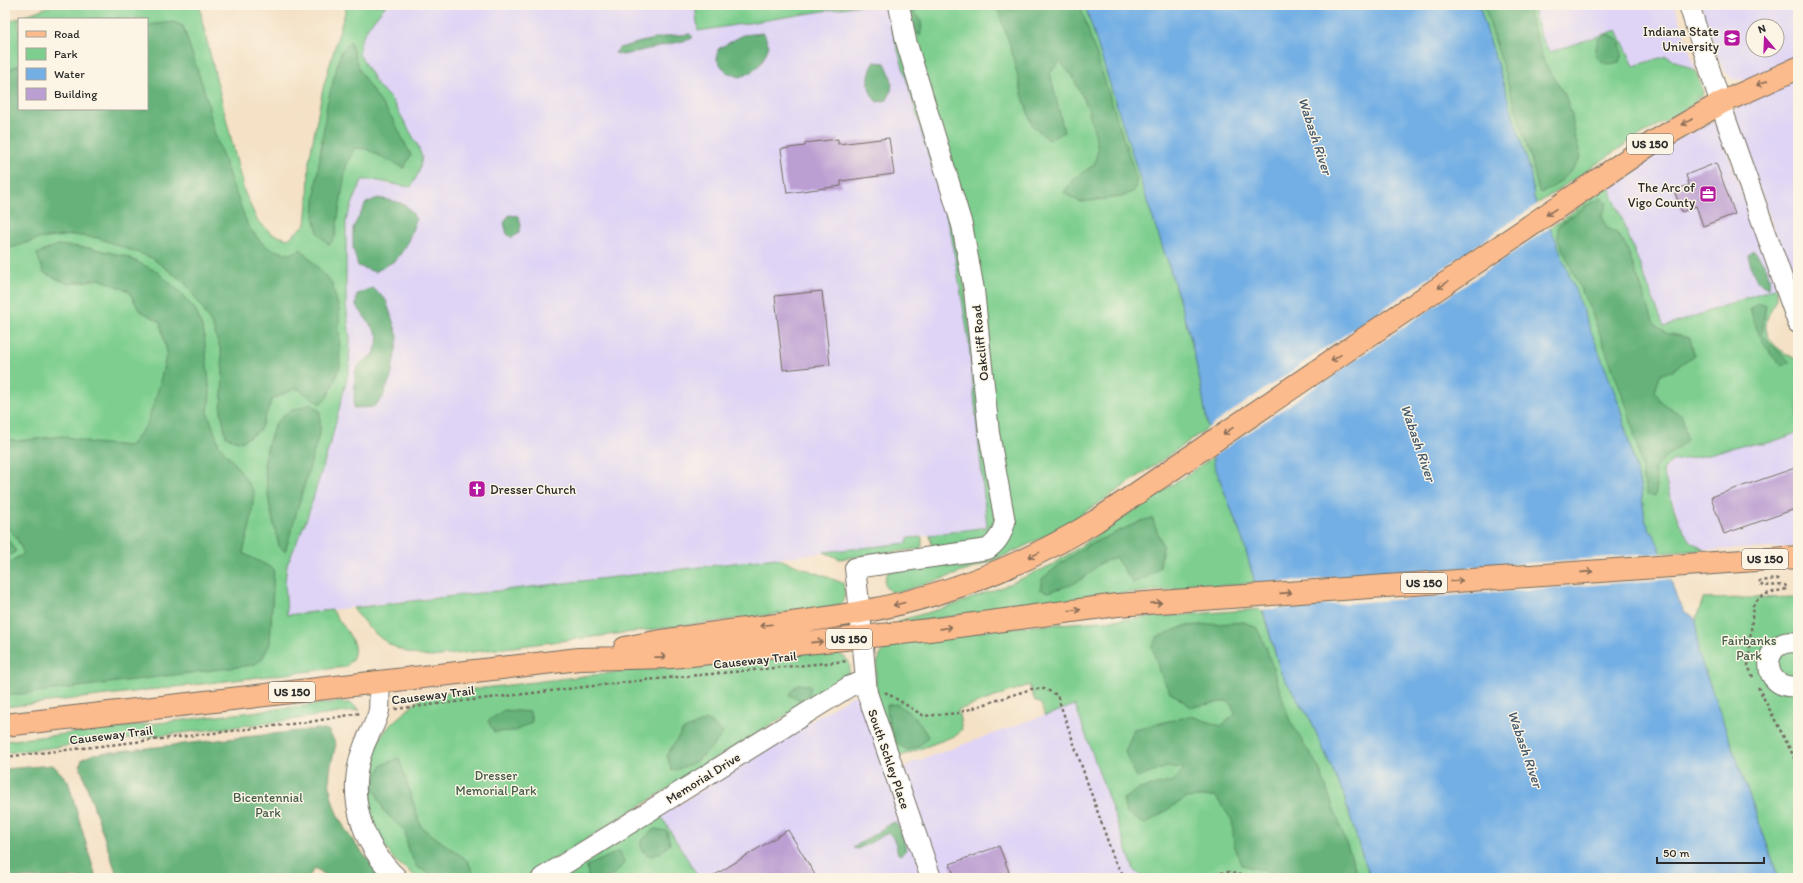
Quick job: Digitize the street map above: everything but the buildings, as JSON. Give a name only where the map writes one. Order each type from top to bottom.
[{"type":"main road","name":"US 150","points":[[5,725],[579,658],[670,638],[860,612],[929,596],[994,573],[1050,548],[1096,521],[1652,143],[1721,103],[1798,68]]},
{"type":"main road","name":"US 150","points":[[579,658],[672,657],[863,648],[1117,605],[1798,557]]},
{"type":"street","name":"Oakcliff Road","points":[[855,568],[988,549],[997,542],[1003,532],[1005,522],[989,433],[974,290],[962,225],[906,41],[899,5]]},
{"type":"street","points":[[1688,5],[1798,323]]},
{"type":"street","name":"South Schley Place","points":[[855,568],[865,681],[875,721],[931,878]]},
{"type":"street","points":[[1798,643],[1784,643],[1776,648],[1771,654],[1769,664],[1771,676],[1779,683],[1789,687],[1798,686]]},
{"type":"street","name":"Memorial Drive","points":[[542,878],[850,686],[865,681]]},
{"type":"street","points":[[379,682],[379,711],[363,747],[358,766],[356,806],[368,839],[388,870],[398,878]]},
{"type":"path","name":"Causeway Trail","points":[[5,757],[309,722],[379,711],[636,681],[863,648]]},
{"type":"path","points":[[865,681],[924,716],[958,713],[1031,689],[1045,689],[1057,695],[1115,862],[1124,876],[1128,878]]},
{"type":"path","points":[[1191,878],[1227,872],[1255,878]]},
{"type":"shaded area","points":[[386,5],[695,5],[699,31],[861,5],[885,5],[951,233],[969,342],[987,527],[908,538],[908,543],[287,615],[285,582],[287,565],[307,518],[332,437],[349,370],[350,338],[346,304],[346,220],[362,180],[373,179],[392,185],[417,144],[392,100],[378,86],[359,54],[361,40],[368,27]]},
{"type":"shaded area","points":[[1532,5],[1675,5],[1696,71],[1666,56],[1634,67],[1617,30],[1550,52],[1540,36]]},
{"type":"shaded area","name":"Indiana State University","points":[[1701,5],[1798,5],[1798,58],[1747,80],[1733,79],[1726,73],[1720,62]]},
{"type":"shaded area","points":[[1798,77],[1798,287],[1792,280],[1733,113],[1738,105]]},
{"type":"shaded area","points":[[1709,122],[1717,124],[1777,287],[1663,327],[1609,186],[1654,153]]},
{"type":"shaded area","points":[[1798,433],[1798,547],[1704,550],[1690,540],[1682,528],[1667,487],[1663,470],[1672,461],[1702,456],[1745,444],[1765,444]]},
{"type":"shaded area","points":[[853,695],[860,699],[924,878],[699,878],[661,816]]},
{"type":"shaded area","points":[[1075,704],[1134,870],[1144,878],[939,878],[902,771],[909,764]]},
{"type":"green space","points":[[53,5],[200,5],[202,21],[244,191],[257,220],[272,234],[288,239],[306,224],[309,161],[323,88],[347,5],[386,5],[368,27],[361,40],[359,54],[378,86],[392,100],[417,144],[422,157],[419,172],[411,187],[380,181],[362,180],[346,220],[346,304],[350,338],[349,370],[332,437],[307,518],[287,565],[285,582],[287,615],[332,610],[351,638],[354,646],[354,653],[351,660],[345,667],[5,707],[5,23],[18,18],[18,110],[148,110],[148,18],[18,18]]},
{"type":"green space","points":[[695,5],[861,5],[698,31]]},
{"type":"green space","points":[[885,5],[893,5],[957,224],[996,529],[985,540],[938,548],[932,547],[930,535],[987,527],[969,342],[951,233]]},
{"type":"green space","points":[[903,5],[1085,5],[1190,336],[1208,428],[1099,503],[1033,542],[1002,557],[954,575],[909,589],[891,592],[885,584],[885,578],[890,570],[998,550],[988,380]]},
{"type":"green space","points":[[996,5],[1080,5],[1137,180],[1134,191],[1122,197],[1080,202],[1064,193],[1073,179],[1094,165],[1098,150],[1088,108],[1072,75],[1060,62],[1050,73],[1064,132],[1049,140],[1032,125],[1022,94],[1010,45]]},
{"type":"green space","points":[[1479,5],[1532,5],[1540,36],[1550,52],[1617,30],[1634,66],[1666,56],[1696,71],[1703,91],[1702,96],[1698,96],[1695,102],[1690,106],[1629,142],[1537,204],[1534,198],[1530,170]]},
{"type":"green space","points":[[1484,5],[1528,5],[1532,25],[1544,62],[1565,95],[1572,115],[1574,134],[1581,157],[1559,183],[1541,193],[1538,189],[1531,159]]},
{"type":"green space","points":[[911,10],[921,21],[922,27],[920,35],[913,31],[908,14]]},
{"type":"green space","points":[[173,22],[183,26],[207,99],[213,128],[248,226],[260,241],[270,249],[290,254],[301,249],[332,283],[339,310],[340,367],[328,396],[320,404],[297,388],[272,399],[260,430],[241,442],[226,437],[221,411],[223,374],[221,351],[213,327],[200,304],[185,283],[152,258],[98,238],[73,235],[38,239],[5,250],[5,71],[18,65],[18,110],[148,110],[148,25]]},
{"type":"green space","points":[[764,33],[769,46],[759,66],[746,75],[740,77],[726,72],[717,60],[718,49],[743,35]]},
{"type":"green space","points":[[690,34],[693,37],[691,39],[623,55],[615,53],[619,48],[641,42],[668,36]]},
{"type":"green space","points":[[1608,34],[1619,39],[1622,54],[1619,62],[1611,64],[1606,63],[1595,55],[1598,39]]},
{"type":"green space","points":[[350,41],[359,69],[392,118],[411,155],[404,168],[366,149],[354,148],[346,167],[335,237],[329,245],[318,233],[314,216],[316,185],[327,104],[341,52]]},
{"type":"green space","points":[[874,62],[885,63],[889,73],[892,86],[887,100],[877,102],[873,98],[869,88],[869,77]]},
{"type":"green space","points":[[1609,186],[1664,327],[1777,287],[1775,300],[1767,319],[1767,333],[1775,345],[1786,354],[1798,360],[1798,433],[1765,444],[1745,444],[1702,456],[1672,461],[1663,470],[1673,506],[1684,532],[1689,539],[1704,550],[1661,553],[1645,520],[1641,489],[1619,404],[1550,228]]},
{"type":"green space","points":[[378,198],[401,203],[409,209],[416,220],[406,246],[396,260],[375,272],[358,266],[353,248],[353,228],[366,203]]},
{"type":"green space","points":[[1601,198],[1607,203],[1602,217],[1607,228],[1617,233],[1626,246],[1654,323],[1666,333],[1690,338],[1694,355],[1673,370],[1660,375],[1655,392],[1663,404],[1682,415],[1687,440],[1654,469],[1657,485],[1655,497],[1647,494],[1641,461],[1628,410],[1592,314],[1558,239],[1558,226],[1586,206]]},
{"type":"green space","points":[[509,215],[519,216],[521,226],[519,233],[512,238],[507,234],[504,223]]},
{"type":"green space","points":[[57,245],[90,248],[125,256],[156,271],[178,290],[196,311],[204,333],[210,394],[208,413],[219,445],[239,469],[254,492],[251,521],[243,553],[274,569],[270,644],[262,659],[254,665],[5,696],[5,564],[24,554],[16,537],[5,526],[5,438],[17,441],[63,436],[93,443],[130,446],[147,424],[158,390],[167,352],[160,322],[139,310],[129,291],[99,279],[69,284],[44,273],[37,254]]},
{"type":"green space","points":[[1753,250],[1760,258],[1768,272],[1770,283],[1769,288],[1757,280],[1752,271],[1748,256]]},
{"type":"green space","points":[[373,288],[386,300],[398,337],[391,377],[382,399],[373,407],[354,408],[355,372],[360,364],[374,354],[379,337],[356,305],[357,294]]},
{"type":"green space","points":[[1757,304],[1766,305],[1762,334],[1790,362],[1782,366],[1770,354],[1758,333],[1750,309]]},
{"type":"green space","points":[[311,404],[320,411],[320,431],[285,552],[279,546],[270,508],[264,465],[268,444],[275,424],[287,412]]},
{"type":"green space","points":[[1213,457],[1214,464],[1243,541],[1255,583],[1116,594],[898,624],[898,621],[951,606],[1002,587],[1054,564]]},
{"type":"green space","points":[[1152,518],[1163,546],[1160,567],[1147,577],[1133,583],[1115,557],[1099,564],[1085,577],[1071,585],[1048,592],[1040,589],[1042,579],[1060,564],[1086,546],[1141,521]]},
{"type":"green space","points":[[5,536],[16,551],[5,559]]},
{"type":"green space","points":[[922,537],[922,546],[919,549],[840,559],[824,552],[907,543],[908,538]]},
{"type":"green space","points":[[776,558],[843,583],[845,594],[842,603],[833,607],[432,657],[407,652],[386,642],[369,627],[353,608]]},
{"type":"green space","name":"Fairbanks Park","points":[[1798,597],[1798,878],[1779,878],[1698,652],[1696,619],[1703,599]]},
{"type":"green space","points":[[1262,609],[1281,673],[1310,719],[1343,793],[1363,858],[1371,878],[1144,878],[1134,870],[1075,705],[1045,716],[1041,704],[1035,701],[1029,685],[958,710],[962,729],[957,735],[901,756],[894,754],[877,697],[876,681],[877,667],[881,654],[889,645],[1005,628]]},
{"type":"green space","points":[[1244,622],[1257,628],[1266,647],[1290,721],[1319,768],[1359,878],[1282,878],[1265,871],[1242,865],[1234,844],[1232,820],[1215,796],[1186,798],[1145,824],[1126,813],[1123,799],[1139,789],[1174,781],[1184,768],[1167,767],[1137,778],[1125,752],[1134,729],[1191,716],[1221,726],[1236,713],[1228,701],[1191,707],[1169,691],[1159,671],[1152,646],[1157,637],[1185,626]]},
{"type":"green space","name":"Dresser Memorial Park","points":[[829,651],[844,657],[849,663],[849,672],[846,678],[524,878],[418,878],[394,860],[374,829],[367,811],[362,787],[369,759],[378,740],[392,723],[425,695],[619,672]]},
{"type":"green space","points":[[797,684],[811,685],[809,695],[800,700],[789,695]]},
{"type":"green space","points":[[337,702],[350,703],[360,710],[268,723],[5,753],[5,741]]},
{"type":"green space","points":[[897,704],[916,718],[928,736],[919,746],[907,750],[895,742],[888,721],[887,705]]},
{"type":"green space","points":[[504,710],[530,712],[532,722],[515,731],[494,732],[488,721]]},
{"type":"green space","points":[[707,720],[723,733],[707,753],[689,765],[672,771],[667,755],[682,731]]},
{"type":"green space","name":"Bicentennial Park","points":[[317,729],[328,730],[336,744],[330,771],[330,787],[338,816],[354,842],[384,878],[330,878],[315,868],[308,878],[118,878],[80,766],[82,759],[94,754]]},
{"type":"green space","points":[[399,758],[421,827],[468,861],[475,878],[437,878],[417,867],[408,850],[405,831],[384,811],[373,785],[382,765]]},
{"type":"green space","points":[[53,765],[68,781],[96,878],[5,878],[5,769]]},
{"type":"green space","points":[[661,816],[699,878],[560,878]]},
{"type":"green space","points":[[895,822],[898,825],[904,839],[906,850],[901,855],[898,854],[894,838],[888,833],[858,849],[853,848],[891,823]]},
{"type":"green space","points":[[654,829],[667,831],[670,844],[660,853],[650,856],[641,850],[641,841]]},
{"type":"green space","points":[[620,851],[624,863],[613,875],[588,878],[587,866]]},
{"type":"water","name":"Wabash River","points":[[1085,5],[1479,5],[1530,170],[1534,198],[1555,238],[1619,404],[1641,489],[1645,520],[1658,544],[1678,601],[1684,611],[1696,619],[1698,652],[1779,878],[1371,878],[1363,858],[1343,793],[1310,719],[1281,673],[1243,541],[1214,464],[1201,386],[1190,336]]},
{"type":"pier","points":[[1539,203],[1551,227],[1211,458],[1206,429]]},
{"type":"pier","points":[[1663,553],[1673,579],[1260,610],[1253,584]]},
{"type":"place","name":"Indiana State University","points":[[1732,38]]},
{"type":"place","name":"The Arc of Vigo County","points":[[1708,194]]},
{"type":"place","name":"Dresser Church","points":[[477,489]]}]
